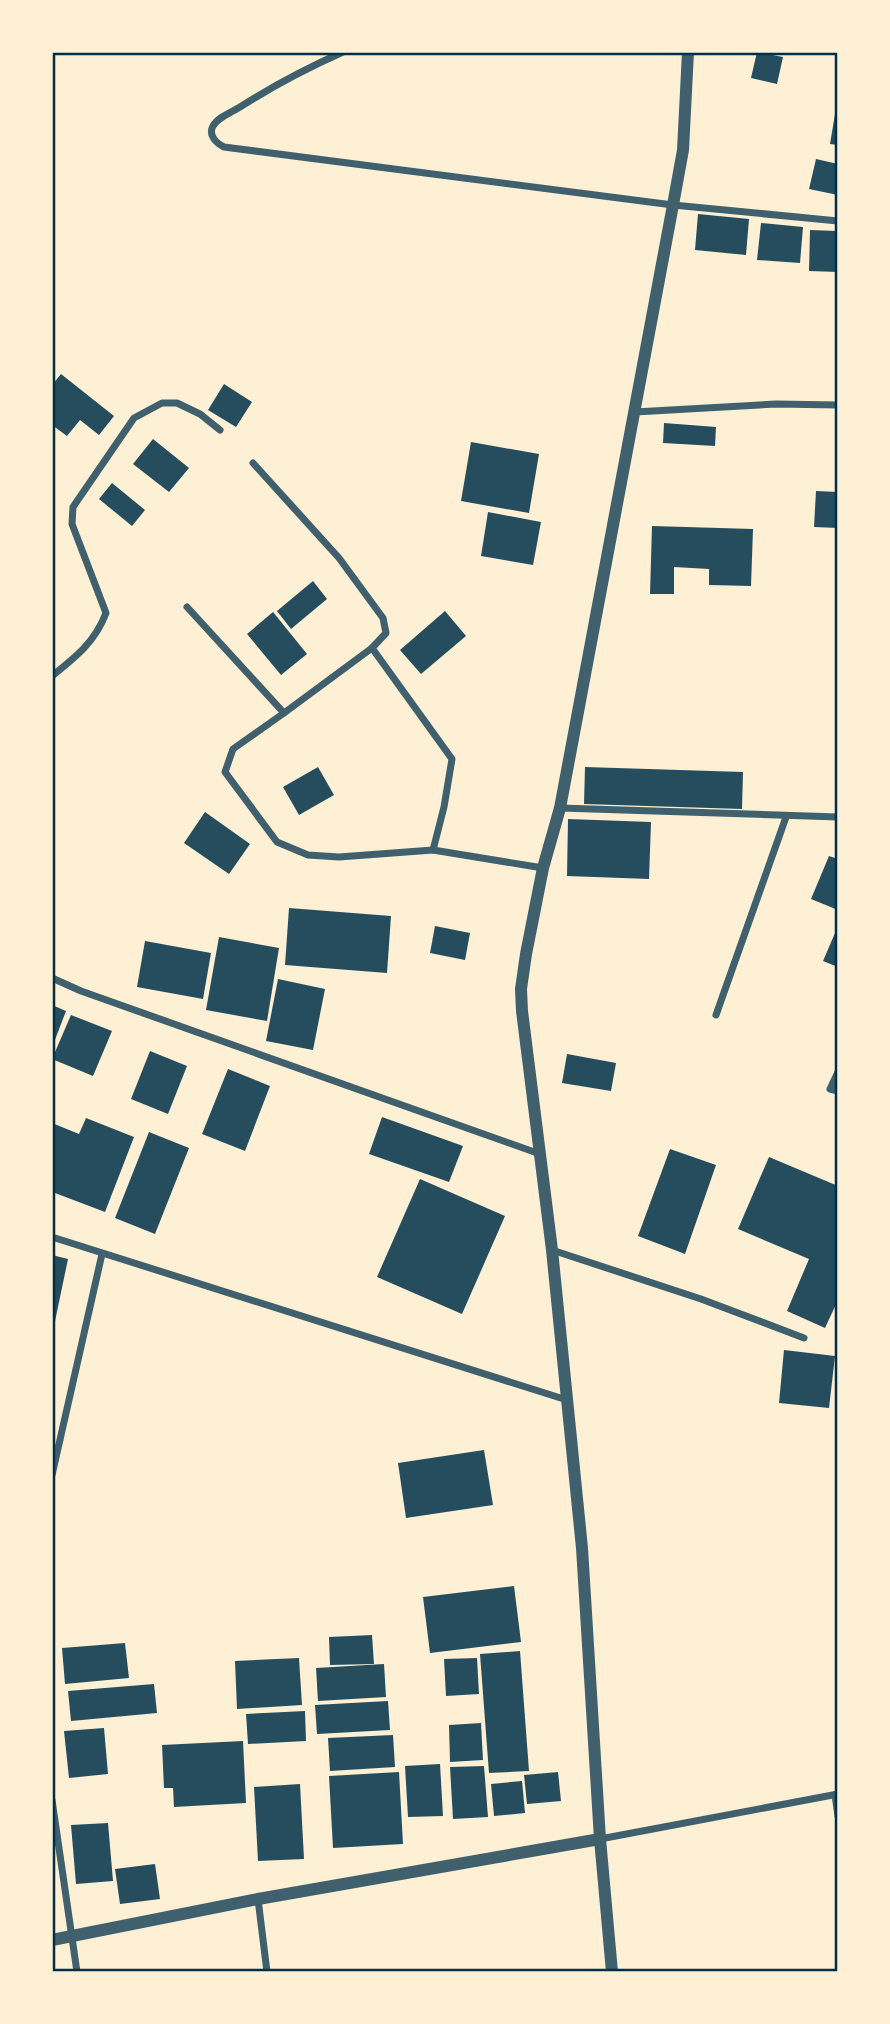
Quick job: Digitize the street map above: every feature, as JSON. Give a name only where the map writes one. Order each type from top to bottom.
[{"type":"street","points":[[342,52],[275,85],[220,119],[212,127],[211,133],[218,144],[224,148],[673,205],[838,221]]},
{"type":"street","points":[[612,1972],[600,1839],[582,1548],[552,1250],[521,989],[543,868],[561,808],[683,150],[688,52]]},
{"type":"street","points":[[52,676],[79,654],[100,629],[106,613],[72,524],[73,507],[134,418],[162,403],[177,403],[200,414],[220,430]]},
{"type":"street","points":[[635,412],[776,404],[838,405]]},
{"type":"street","points":[[253,463],[339,558],[383,618],[386,633],[372,648],[233,749],[225,772],[277,842],[308,855],[339,857],[433,850],[543,868]]},
{"type":"street","points":[[187,607],[285,713]]},
{"type":"street","points":[[372,648],[452,759],[433,850]]},
{"type":"street","points":[[561,808],[838,817]]},
{"type":"street","points":[[716,1015],[786,817]]},
{"type":"street","points":[[52,978],[81,991],[540,1154]]},
{"type":"street","points":[[838,1072],[830,1088],[838,1091]]},
{"type":"street","points":[[52,1237],[567,1400]]},
{"type":"street","points":[[552,1250],[701,1299],[804,1338]]},
{"type":"street","points":[[52,1475],[103,1254]]},
{"type":"street","points":[[52,1940],[258,1899],[836,1795],[838,1816]]},
{"type":"street","points":[[52,1800],[77,1972]]},
{"type":"street","points":[[258,1899],[267,1972]]},
{"type":"building","points":[[757,52],[783,57],[777,84],[751,78]]},
{"type":"building","points":[[838,108],[838,145],[830,144]]},
{"type":"building","points":[[816,159],[838,164],[838,195],[809,189]]},
{"type":"building","points":[[698,214],[749,219],[746,255],[695,250]]},
{"type":"building","points":[[761,223],[803,227],[800,263],[757,260]]},
{"type":"building","points":[[810,230],[838,231],[838,272],[809,271]]},
{"type":"building","points":[[61,374],[114,416],[99,435],[80,420],[67,436],[52,425],[52,385]]},
{"type":"building","points":[[224,384],[252,402],[236,427],[208,410]]},
{"type":"building","points":[[664,423],[716,427],[715,446],[663,443]]},
{"type":"building","points":[[153,439],[189,468],[169,492],[133,464]]},
{"type":"building","points":[[471,442],[539,454],[529,513],[461,501]]},
{"type":"building","points":[[112,483],[145,510],[132,526],[99,499]]},
{"type":"building","points":[[816,491],[838,492],[838,528],[814,527]]},
{"type":"building","points":[[488,512],[541,522],[533,565],[481,556]]},
{"type":"building","points":[[652,526],[753,529],[751,586],[709,585],[709,569],[674,567],[674,594],[650,594]]},
{"type":"building","points":[[313,581],[327,599],[291,629],[277,611]]},
{"type":"building","points":[[445,611],[466,636],[421,674],[400,650]]},
{"type":"building","points":[[273,612],[307,654],[281,675],[247,634]]},
{"type":"building","points":[[318,767],[334,795],[299,815],[283,787]]},
{"type":"building","points":[[585,767],[743,772],[742,809],[584,804]]},
{"type":"building","points":[[205,812],[250,844],[229,874],[184,843]]},
{"type":"building","points":[[568,819],[651,822],[649,879],[567,876]]},
{"type":"building","points":[[829,856],[838,859],[838,910],[811,899]]},
{"type":"building","points":[[289,908],[391,916],[387,973],[285,965]]},
{"type":"building","points":[[435,926],[470,933],[465,960],[430,953]]},
{"type":"building","points":[[838,926],[838,967],[823,961]]},
{"type":"building","points":[[219,937],[279,948],[267,1021],[206,1010]]},
{"type":"building","points":[[145,941],[211,953],[203,999],[137,987]]},
{"type":"building","points":[[278,979],[325,989],[313,1050],[266,1041]]},
{"type":"building","points":[[52,1005],[66,1011],[53,1045],[52,1045]]},
{"type":"building","points":[[71,1015],[112,1031],[93,1076],[52,1059]]},
{"type":"building","points":[[150,1051],[187,1066],[168,1114],[131,1099]]},
{"type":"building","points":[[567,1054],[616,1063],[611,1091],[562,1083]]},
{"type":"building","points":[[228,1069],[270,1086],[245,1151],[202,1134]]},
{"type":"building","points":[[382,1117],[463,1146],[449,1182],[369,1154]]},
{"type":"building","points":[[86,1118],[134,1137],[105,1212],[55,1193],[52,1200],[52,1123],[79,1134]]},
{"type":"building","points":[[149,1132],[189,1148],[155,1234],[115,1218]]},
{"type":"building","points":[[670,1149],[716,1165],[685,1254],[638,1236]]},
{"type":"building","points":[[769,1157],[838,1186],[838,1300],[825,1328],[787,1311],[809,1259],[738,1229]]},
{"type":"building","points":[[420,1179],[505,1216],[462,1314],[377,1277]]},
{"type":"building","points":[[52,1255],[68,1259],[54,1326],[52,1326]]},
{"type":"building","points":[[784,1350],[835,1356],[829,1408],[779,1403]]},
{"type":"building","points":[[484,1450],[493,1505],[406,1518],[398,1463]]},
{"type":"building","points":[[514,1586],[521,1642],[430,1653],[423,1597]]},
{"type":"building","points":[[372,1635],[374,1664],[330,1665],[329,1637]]},
{"type":"building","points":[[125,1643],[129,1678],[65,1684],[62,1648]]},
{"type":"building","points":[[520,1651],[529,1771],[489,1773],[480,1654]]},
{"type":"building","points":[[299,1658],[302,1705],[237,1709],[235,1661]]},
{"type":"building","points":[[477,1658],[479,1694],[446,1696],[444,1659]]},
{"type":"building","points":[[384,1664],[386,1697],[318,1701],[316,1668]]},
{"type":"building","points":[[154,1684],[157,1713],[71,1721],[68,1691]]},
{"type":"building","points":[[388,1701],[390,1730],[317,1734],[315,1705]]},
{"type":"building","points":[[305,1711],[306,1741],[248,1744],[246,1714]]},
{"type":"building","points":[[481,1723],[483,1760],[450,1762],[449,1725]]},
{"type":"building","points":[[104,1728],[108,1774],[69,1778],[64,1731]]},
{"type":"building","points":[[393,1735],[395,1767],[330,1771],[328,1738]]},
{"type":"building","points":[[243,1741],[246,1803],[174,1807],[173,1788],[164,1788],[162,1745]]},
{"type":"building","points":[[440,1764],[443,1816],[408,1817],[405,1766]]},
{"type":"building","points":[[484,1766],[488,1817],[453,1819],[450,1767]]},
{"type":"building","points":[[399,1772],[403,1844],[333,1848],[329,1776]]},
{"type":"building","points":[[558,1772],[561,1801],[527,1804],[524,1775]]},
{"type":"building","points":[[522,1781],[525,1813],[494,1816],[491,1784]]},
{"type":"building","points":[[300,1784],[304,1859],[258,1861],[254,1787]]},
{"type":"building","points":[[108,1823],[113,1881],[76,1884],[71,1825]]},
{"type":"building","points":[[155,1864],[160,1899],[120,1904],[115,1869]]}]
